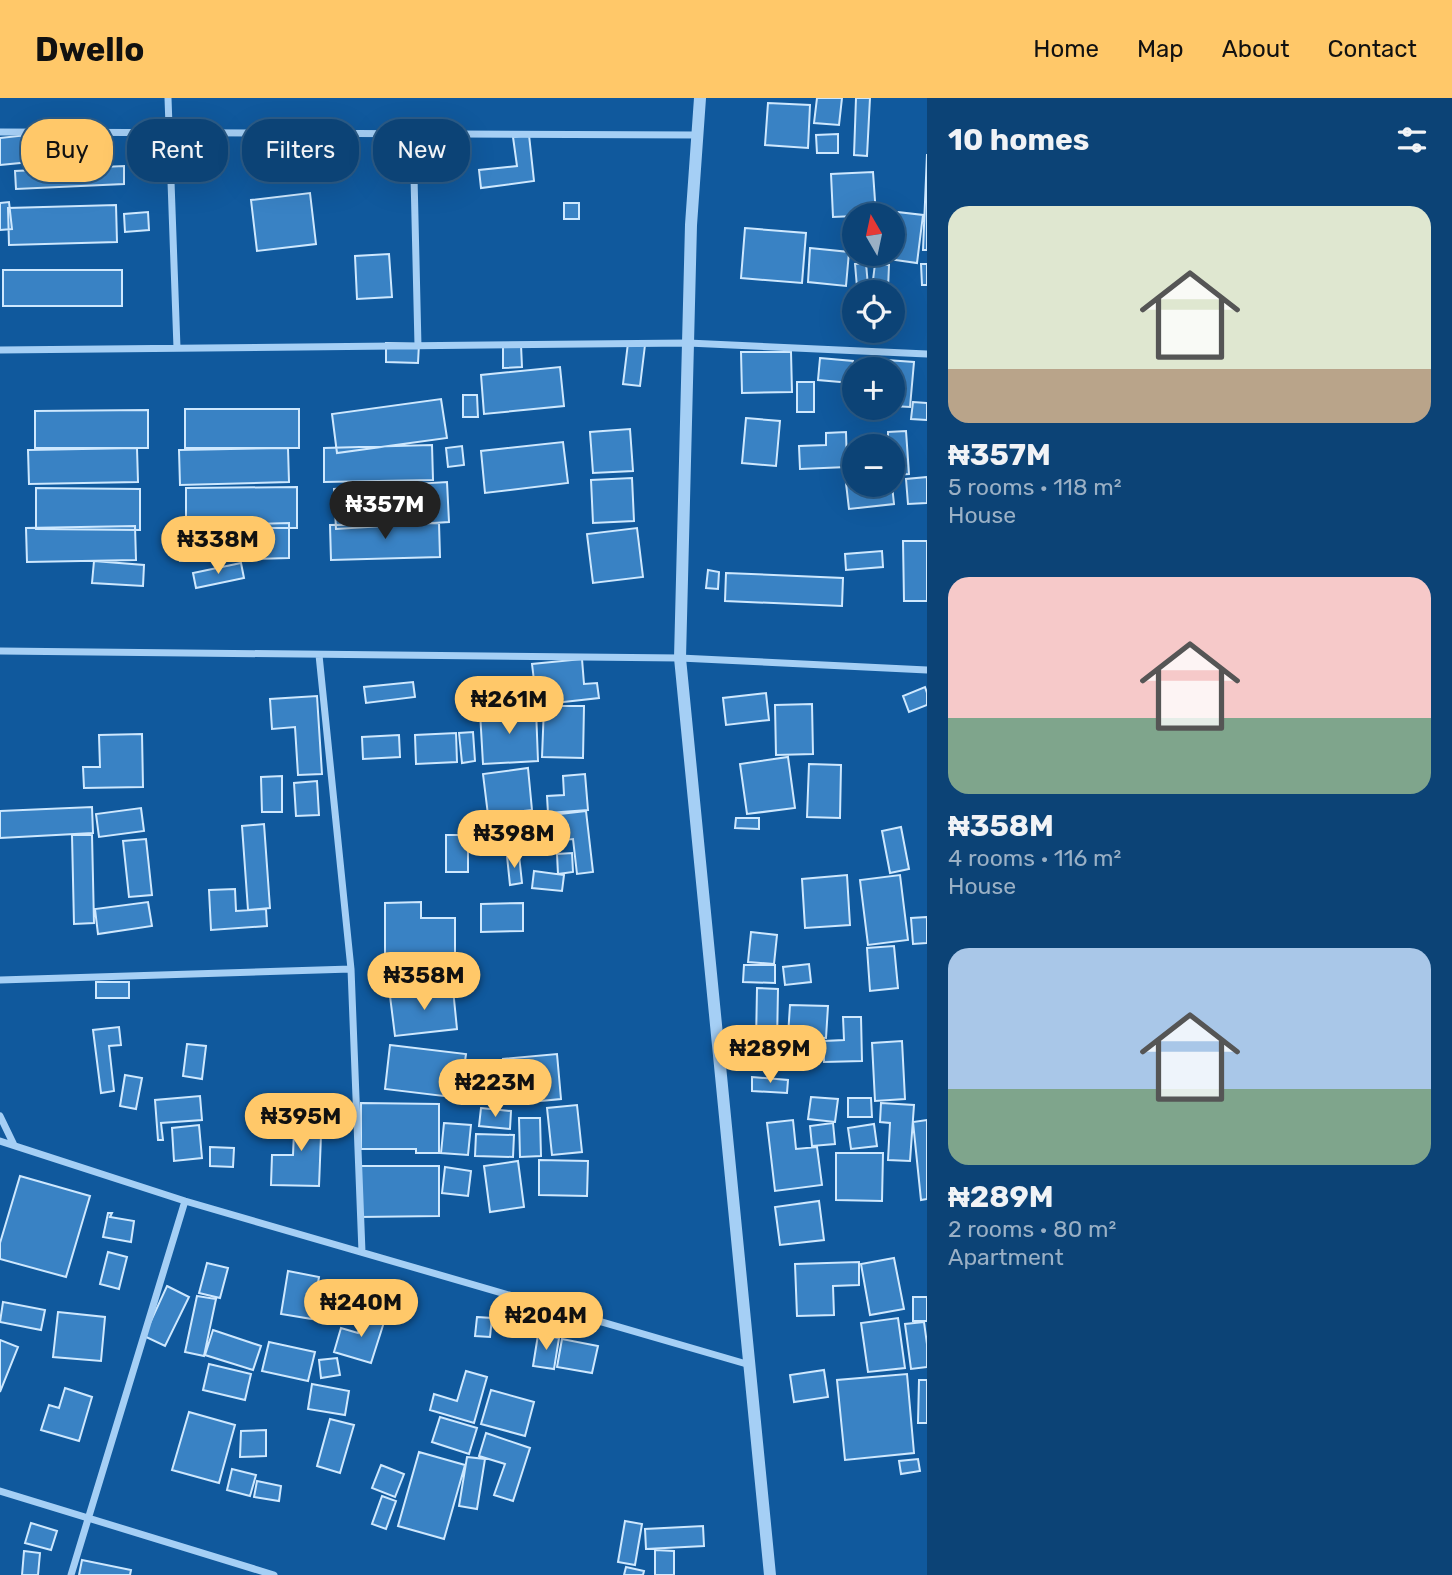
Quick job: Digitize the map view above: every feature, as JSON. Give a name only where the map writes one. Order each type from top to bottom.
[{"type":"street","points":[[168,98],[169,119]]},
{"type":"street","points":[[700,98],[691,225],[680,658],[770,1575]]},
{"type":"street","points":[[0,132],[127,133]]},
{"type":"street","points":[[228,134],[373,134]]},
{"type":"street","points":[[470,134],[698,135]]},
{"type":"street","points":[[172,182],[177,348]]},
{"type":"street","points":[[414,182],[418,346]]},
{"type":"street","points":[[0,350],[688,343],[927,354]]},
{"type":"street","points":[[0,651],[680,658],[927,670]]},
{"type":"street","points":[[319,655],[351,969],[362,1252]]},
{"type":"street","points":[[0,981],[351,969]]},
{"type":"street","points":[[0,1116],[14,1145]]},
{"type":"street","points":[[0,1141],[184,1201],[750,1365]]},
{"type":"street","points":[[71,1575],[184,1201]]},
{"type":"street","points":[[0,1491],[274,1575]]},
{"type":"building","points":[[817,98],[842,98],[839,125],[814,123]]},
{"type":"building","points":[[856,98],[870,98],[867,156],[854,155]]},
{"type":"building","points":[[768,103],[810,105],[808,148],[765,145]]},
{"type":"building","points":[[838,134],[838,153],[817,153],[816,135]]},
{"type":"building","points":[[529,135],[534,181],[481,188],[479,170],[517,166],[513,137]]},
{"type":"building","points":[[21,136],[21,163],[0,165],[0,138]]},
{"type":"building","points":[[927,154],[927,250],[923,250]]},
{"type":"building","points":[[124,166],[124,184],[16,189],[15,171],[21,171],[21,182],[113,182],[113,167]]},
{"type":"building","points":[[873,172],[875,203],[842,203],[842,217],[833,217],[831,174]]},
{"type":"building","points":[[310,193],[316,244],[257,251],[251,200]]},
{"type":"building","points":[[9,202],[12,229],[0,230],[0,203]]},
{"type":"building","points":[[564,203],[579,203],[579,219],[564,219]]},
{"type":"building","points":[[116,205],[117,242],[9,245],[8,208]]},
{"type":"building","points":[[148,212],[149,230],[125,232],[124,214]]},
{"type":"building","points":[[905,213],[923,215],[917,263],[905,261]]},
{"type":"building","points":[[745,228],[806,233],[802,283],[741,278]]},
{"type":"building","points":[[810,248],[842,251],[842,266],[848,266],[847,280],[842,280],[842,286],[808,282]]},
{"type":"building","points":[[389,254],[392,297],[357,299],[355,256]]},
{"type":"building","points":[[921,264],[927,264],[927,285],[922,285]]},
{"type":"building","points":[[855,266],[866,266],[867,280],[856,280]]},
{"type":"building","points":[[875,266],[889,266],[888,280],[873,280]]},
{"type":"building","points":[[3,270],[122,270],[122,306],[3,306]]},
{"type":"building","points":[[386,343],[419,344],[418,363],[386,362]]},
{"type":"building","points":[[628,343],[645,345],[640,386],[623,384]]},
{"type":"building","points":[[503,345],[521,345],[522,367],[503,368]]},
{"type":"building","points":[[741,352],[791,352],[792,392],[742,393]]},
{"type":"building","points":[[820,358],[842,360],[842,382],[818,380]]},
{"type":"building","points":[[905,361],[914,362],[910,407],[905,407]]},
{"type":"building","points":[[560,367],[564,406],[484,414],[481,375]]},
{"type":"building","points":[[797,382],[814,382],[814,412],[797,412]]},
{"type":"building","points":[[463,395],[477,395],[478,417],[463,417]]},
{"type":"building","points":[[441,399],[447,438],[337,453],[332,414]]},
{"type":"building","points":[[913,402],[927,403],[927,420],[911,419]]},
{"type":"building","points":[[185,409],[299,409],[299,448],[185,448]]},
{"type":"building","points":[[148,410],[148,448],[35,448],[35,411]]},
{"type":"building","points":[[746,418],[780,421],[776,466],[742,463]]},
{"type":"building","points":[[630,429],[633,471],[593,473],[590,432]]},
{"type":"building","points":[[906,431],[909,474],[905,474],[905,434],[888,432]]},
{"type":"building","points":[[846,432],[842,434],[842,467],[800,469],[799,446],[826,445],[826,433]]},
{"type":"building","points":[[563,442],[568,483],[485,493],[481,451]]},
{"type":"building","points":[[432,445],[433,480],[324,482],[324,448]]},
{"type":"building","points":[[462,446],[464,465],[448,467],[446,448]]},
{"type":"building","points":[[137,448],[138,482],[29,484],[28,450]]},
{"type":"building","points":[[288,448],[289,482],[180,485],[179,450]]},
{"type":"building","points":[[927,477],[927,503],[908,504],[906,479]]},
{"type":"building","points":[[632,478],[634,521],[593,523],[591,480]]},
{"type":"building","points":[[447,482],[449,522],[336,529],[334,489]]},
{"type":"building","points":[[297,487],[297,528],[186,528],[186,488]]},
{"type":"building","points":[[36,488],[140,489],[140,530],[36,529]]},
{"type":"building","points":[[848,497],[893,497],[894,504],[849,509]]},
{"type":"building","points":[[289,523],[289,558],[180,561],[180,526]]},
{"type":"building","points":[[439,523],[440,557],[331,560],[330,525]]},
{"type":"building","points":[[135,526],[136,560],[27,562],[26,528]]},
{"type":"building","points":[[637,528],[643,577],[593,583],[587,534]]},
{"type":"building","points":[[903,541],[927,541],[927,601],[904,601]]},
{"type":"building","points":[[882,551],[883,567],[846,570],[845,554]]},
{"type":"building","points":[[94,561],[144,565],[143,586],[92,583]]},
{"type":"building","points":[[241,563],[244,578],[196,588],[193,573]]},
{"type":"building","points":[[708,570],[719,572],[718,589],[706,588]]},
{"type":"building","points":[[726,573],[843,578],[842,606],[725,601]]},
{"type":"building","points":[[582,659],[584,684],[597,683],[599,698],[537,705],[532,664]]},
{"type":"building","points":[[413,682],[415,697],[366,703],[364,687]]},
{"type":"building","points":[[925,687],[927,705],[909,712],[903,696]]},
{"type":"building","points":[[487,690],[509,691],[509,706],[487,704]]},
{"type":"building","points":[[766,693],[769,720],[726,725],[723,698]]},
{"type":"building","points":[[317,696],[322,774],[298,775],[295,727],[272,729],[270,699]]},
{"type":"building","points":[[812,704],[813,754],[776,755],[775,705]]},
{"type":"building","points":[[544,706],[584,706],[583,758],[542,757]]},
{"type":"building","points":[[536,709],[538,761],[483,764],[480,712]]},
{"type":"building","points":[[473,732],[475,761],[462,763],[459,733]]},
{"type":"building","points":[[456,733],[457,762],[416,764],[415,735]]},
{"type":"building","points":[[142,734],[143,787],[84,788],[83,767],[100,767],[99,735]]},
{"type":"building","points":[[399,735],[400,757],[363,759],[362,737]]},
{"type":"building","points":[[788,757],[795,808],[747,814],[740,764]]},
{"type":"building","points":[[809,764],[841,765],[840,818],[807,817]]},
{"type":"building","points":[[528,768],[532,810],[488,815],[483,774]]},
{"type":"building","points":[[585,774],[588,810],[548,813],[547,796],[564,795],[563,776]]},
{"type":"building","points":[[282,776],[282,812],[262,812],[261,777]]},
{"type":"building","points":[[317,781],[319,815],[296,816],[294,783]]},
{"type":"building","points":[[92,807],[93,833],[0,838],[0,811]]},
{"type":"building","points":[[141,808],[144,831],[99,837],[96,814]]},
{"type":"building","points":[[586,811],[593,872],[577,874],[573,839],[519,845],[516,819]]},
{"type":"building","points":[[736,818],[759,818],[759,829],[735,828]]},
{"type":"building","points":[[264,824],[270,908],[248,910],[242,826]]},
{"type":"building","points":[[901,827],[909,869],[890,873],[882,831]]},
{"type":"building","points":[[72,835],[92,835],[94,923],[74,924]]},
{"type":"building","points":[[446,835],[468,835],[468,872],[446,872]]},
{"type":"building","points":[[146,839],[152,895],[129,897],[123,841]]},
{"type":"building","points":[[572,853],[573,872],[558,874],[557,854]]},
{"type":"building","points":[[519,855],[522,883],[510,885],[507,856]]},
{"type":"building","points":[[534,871],[564,875],[562,891],[532,888]]},
{"type":"building","points":[[847,875],[850,925],[805,928],[802,879]]},
{"type":"building","points":[[900,875],[908,940],[868,945],[860,880]]},
{"type":"building","points":[[235,889],[236,911],[266,909],[267,926],[211,930],[209,890]]},
{"type":"building","points":[[148,902],[152,926],[98,934],[95,909]]},
{"type":"building","points":[[421,902],[421,918],[455,918],[455,962],[385,962],[385,903]]},
{"type":"building","points":[[523,903],[523,931],[481,932],[481,904]]},
{"type":"building","points":[[927,917],[927,943],[913,944],[911,918]]},
{"type":"building","points":[[751,932],[777,935],[774,964],[748,962]]},
{"type":"building","points":[[894,946],[898,988],[870,991],[867,948]]},
{"type":"building","points":[[809,964],[811,982],[785,985],[783,967]]},
{"type":"building","points":[[744,965],[775,965],[775,983],[743,982]]},
{"type":"building","points":[[96,982],[129,982],[129,998],[96,998]]},
{"type":"building","points":[[757,988],[778,989],[777,1043],[756,1043]]},
{"type":"building","points":[[453,989],[457,1029],[395,1036],[390,996]]},
{"type":"building","points":[[790,1005],[828,1006],[826,1038],[788,1036]]},
{"type":"building","points":[[843,1017],[861,1017],[862,1061],[824,1062],[824,1041],[844,1040]]},
{"type":"building","points":[[119,1027],[121,1045],[109,1046],[114,1091],[101,1093],[93,1030]]},
{"type":"building","points":[[902,1041],[905,1099],[875,1101],[872,1043]]},
{"type":"building","points":[[187,1044],[206,1046],[202,1079],[183,1076]]},
{"type":"building","points":[[390,1045],[466,1054],[460,1098],[385,1089]]},
{"type":"building","points":[[557,1054],[561,1099],[507,1104],[503,1059]]},
{"type":"building","points":[[475,1068],[496,1070],[494,1090],[473,1088]]},
{"type":"building","points":[[125,1075],[142,1078],[136,1109],[120,1106]]},
{"type":"building","points":[[752,1077],[788,1080],[787,1093],[752,1091]]},
{"type":"building","points":[[200,1096],[202,1120],[161,1123],[163,1140],[158,1140],[155,1100]]},
{"type":"building","points":[[811,1097],[838,1099],[835,1122],[808,1119]]},
{"type":"building","points":[[848,1098],[871,1098],[872,1117],[848,1117]]},
{"type":"building","points":[[361,1103],[439,1104],[439,1153],[416,1153],[416,1149],[361,1149]]},
{"type":"building","points":[[881,1103],[914,1105],[910,1161],[888,1160],[890,1123],[880,1122]]},
{"type":"building","points":[[577,1105],[582,1152],[552,1155],[547,1108]]},
{"type":"building","points":[[481,1108],[511,1111],[510,1129],[479,1126]]},
{"type":"building","points":[[295,1109],[322,1110],[319,1186],[271,1185],[272,1155],[293,1155]]},
{"type":"building","points":[[519,1118],[540,1118],[541,1156],[520,1157]]},
{"type":"building","points":[[793,1120],[796,1149],[817,1147],[822,1185],[775,1191],[767,1123]]},
{"type":"building","points":[[927,1120],[927,1199],[921,1200],[913,1122]]},
{"type":"building","points":[[444,1123],[471,1125],[468,1155],[441,1153]]},
{"type":"building","points":[[833,1123],[835,1144],[812,1146],[810,1126]]},
{"type":"building","points":[[874,1124],[877,1146],[851,1149],[848,1128]]},
{"type":"building","points":[[199,1125],[202,1158],[174,1161],[172,1128]]},
{"type":"building","points":[[476,1134],[514,1135],[513,1157],[475,1156]]},
{"type":"building","points":[[210,1147],[234,1148],[233,1167],[210,1166]]},
{"type":"building","points":[[836,1153],[883,1153],[882,1201],[836,1200]]},
{"type":"building","points":[[539,1160],[588,1161],[587,1196],[539,1195]]},
{"type":"building","points":[[518,1161],[524,1207],[490,1212],[484,1166]]},
{"type":"building","points":[[359,1166],[439,1166],[439,1216],[359,1217]]},
{"type":"building","points":[[445,1167],[471,1171],[468,1196],[442,1193]]},
{"type":"building","points":[[20,1176],[90,1196],[66,1277],[0,1259],[0,1243]]},
{"type":"building","points":[[819,1201],[824,1240],[780,1245],[775,1207]]},
{"type":"building","points":[[108,1213],[112,1213],[110,1217],[134,1221],[131,1242],[103,1237]]},
{"type":"building","points":[[108,1252],[127,1257],[119,1289],[100,1284]]},
{"type":"building","points":[[894,1258],[904,1309],[870,1315],[861,1264]]},
{"type":"building","points":[[859,1262],[859,1285],[833,1286],[834,1315],[797,1316],[795,1264]]},
{"type":"building","points":[[207,1263],[228,1268],[220,1298],[199,1293]]},
{"type":"building","points":[[288,1271],[319,1277],[312,1319],[281,1314]]},
{"type":"building","points":[[167,1286],[189,1297],[165,1346],[144,1336]]},
{"type":"building","points":[[197,1296],[216,1299],[204,1356],[185,1352]]},
{"type":"building","points":[[913,1297],[927,1297],[927,1321],[913,1321]]},
{"type":"building","points":[[3,1302],[45,1310],[41,1330],[0,1322]]},
{"type":"building","points":[[58,1312],[105,1317],[101,1361],[53,1357]]},
{"type":"building","points":[[365,1313],[385,1319],[371,1363],[334,1352],[341,1328],[358,1333]]},
{"type":"building","points":[[477,1317],[492,1318],[490,1337],[475,1336]]},
{"type":"building","points":[[898,1318],[905,1368],[868,1372],[861,1323]]},
{"type":"building","points":[[924,1322],[927,1367],[911,1369],[905,1324]]},
{"type":"building","points":[[213,1330],[261,1346],[253,1370],[205,1355]]},
{"type":"building","points":[[538,1335],[559,1338],[554,1369],[533,1366]]},
{"type":"building","points":[[562,1339],[598,1346],[592,1373],[557,1367]]},
{"type":"building","points":[[0,1340],[18,1347],[0,1392]]},
{"type":"building","points":[[269,1342],[315,1352],[308,1381],[262,1371]]},
{"type":"building","points":[[337,1358],[340,1375],[321,1378],[319,1360]]},
{"type":"building","points":[[209,1364],[251,1374],[245,1400],[203,1390]]},
{"type":"building","points":[[824,1370],[828,1397],[794,1402],[790,1375]]},
{"type":"building","points":[[466,1371],[487,1377],[474,1423],[430,1410],[434,1394],[457,1401]]},
{"type":"building","points":[[907,1374],[914,1453],[845,1460],[837,1380]]},
{"type":"building","points":[[919,1380],[927,1380],[927,1423],[918,1423]]},
{"type":"building","points":[[312,1384],[349,1391],[345,1415],[308,1409]]},
{"type":"building","points":[[65,1388],[92,1397],[79,1441],[41,1430],[49,1405],[59,1408]]},
{"type":"building","points":[[491,1390],[534,1402],[525,1436],[481,1424]]},
{"type":"building","points":[[189,1412],[235,1425],[219,1483],[172,1470]]},
{"type":"building","points":[[440,1417],[477,1428],[469,1454],[432,1442]]},
{"type":"building","points":[[330,1419],[354,1425],[340,1473],[317,1466]]},
{"type":"building","points":[[266,1430],[266,1456],[240,1457],[241,1431]]},
{"type":"building","points":[[486,1433],[530,1448],[513,1501],[494,1495],[505,1464],[479,1456]]},
{"type":"building","points":[[419,1452],[465,1465],[444,1539],[398,1526]]},
{"type":"building","points":[[467,1457],[485,1459],[477,1509],[459,1506]]},
{"type":"building","points":[[918,1459],[920,1471],[901,1474],[899,1461]]},
{"type":"building","points":[[381,1465],[404,1474],[395,1497],[372,1488]]},
{"type":"building","points":[[232,1469],[256,1475],[250,1496],[227,1490]]},
{"type":"building","points":[[257,1481],[281,1486],[279,1501],[254,1497]]},
{"type":"building","points":[[382,1496],[396,1501],[386,1529],[372,1524]]},
{"type":"building","points":[[625,1521],[642,1524],[635,1565],[618,1562]]},
{"type":"building","points":[[31,1523],[57,1531],[51,1550],[25,1543]]},
{"type":"building","points":[[703,1526],[704,1546],[646,1549],[645,1529]]},
{"type":"building","points":[[655,1550],[674,1551],[674,1575],[655,1575]]},
{"type":"building","points":[[24,1551],[40,1553],[38,1575],[22,1575]]},
{"type":"building","points":[[82,1560],[131,1570],[130,1575],[79,1575]]},
{"type":"building","points":[[626,1567],[644,1571],[643,1575],[624,1575]]}]
